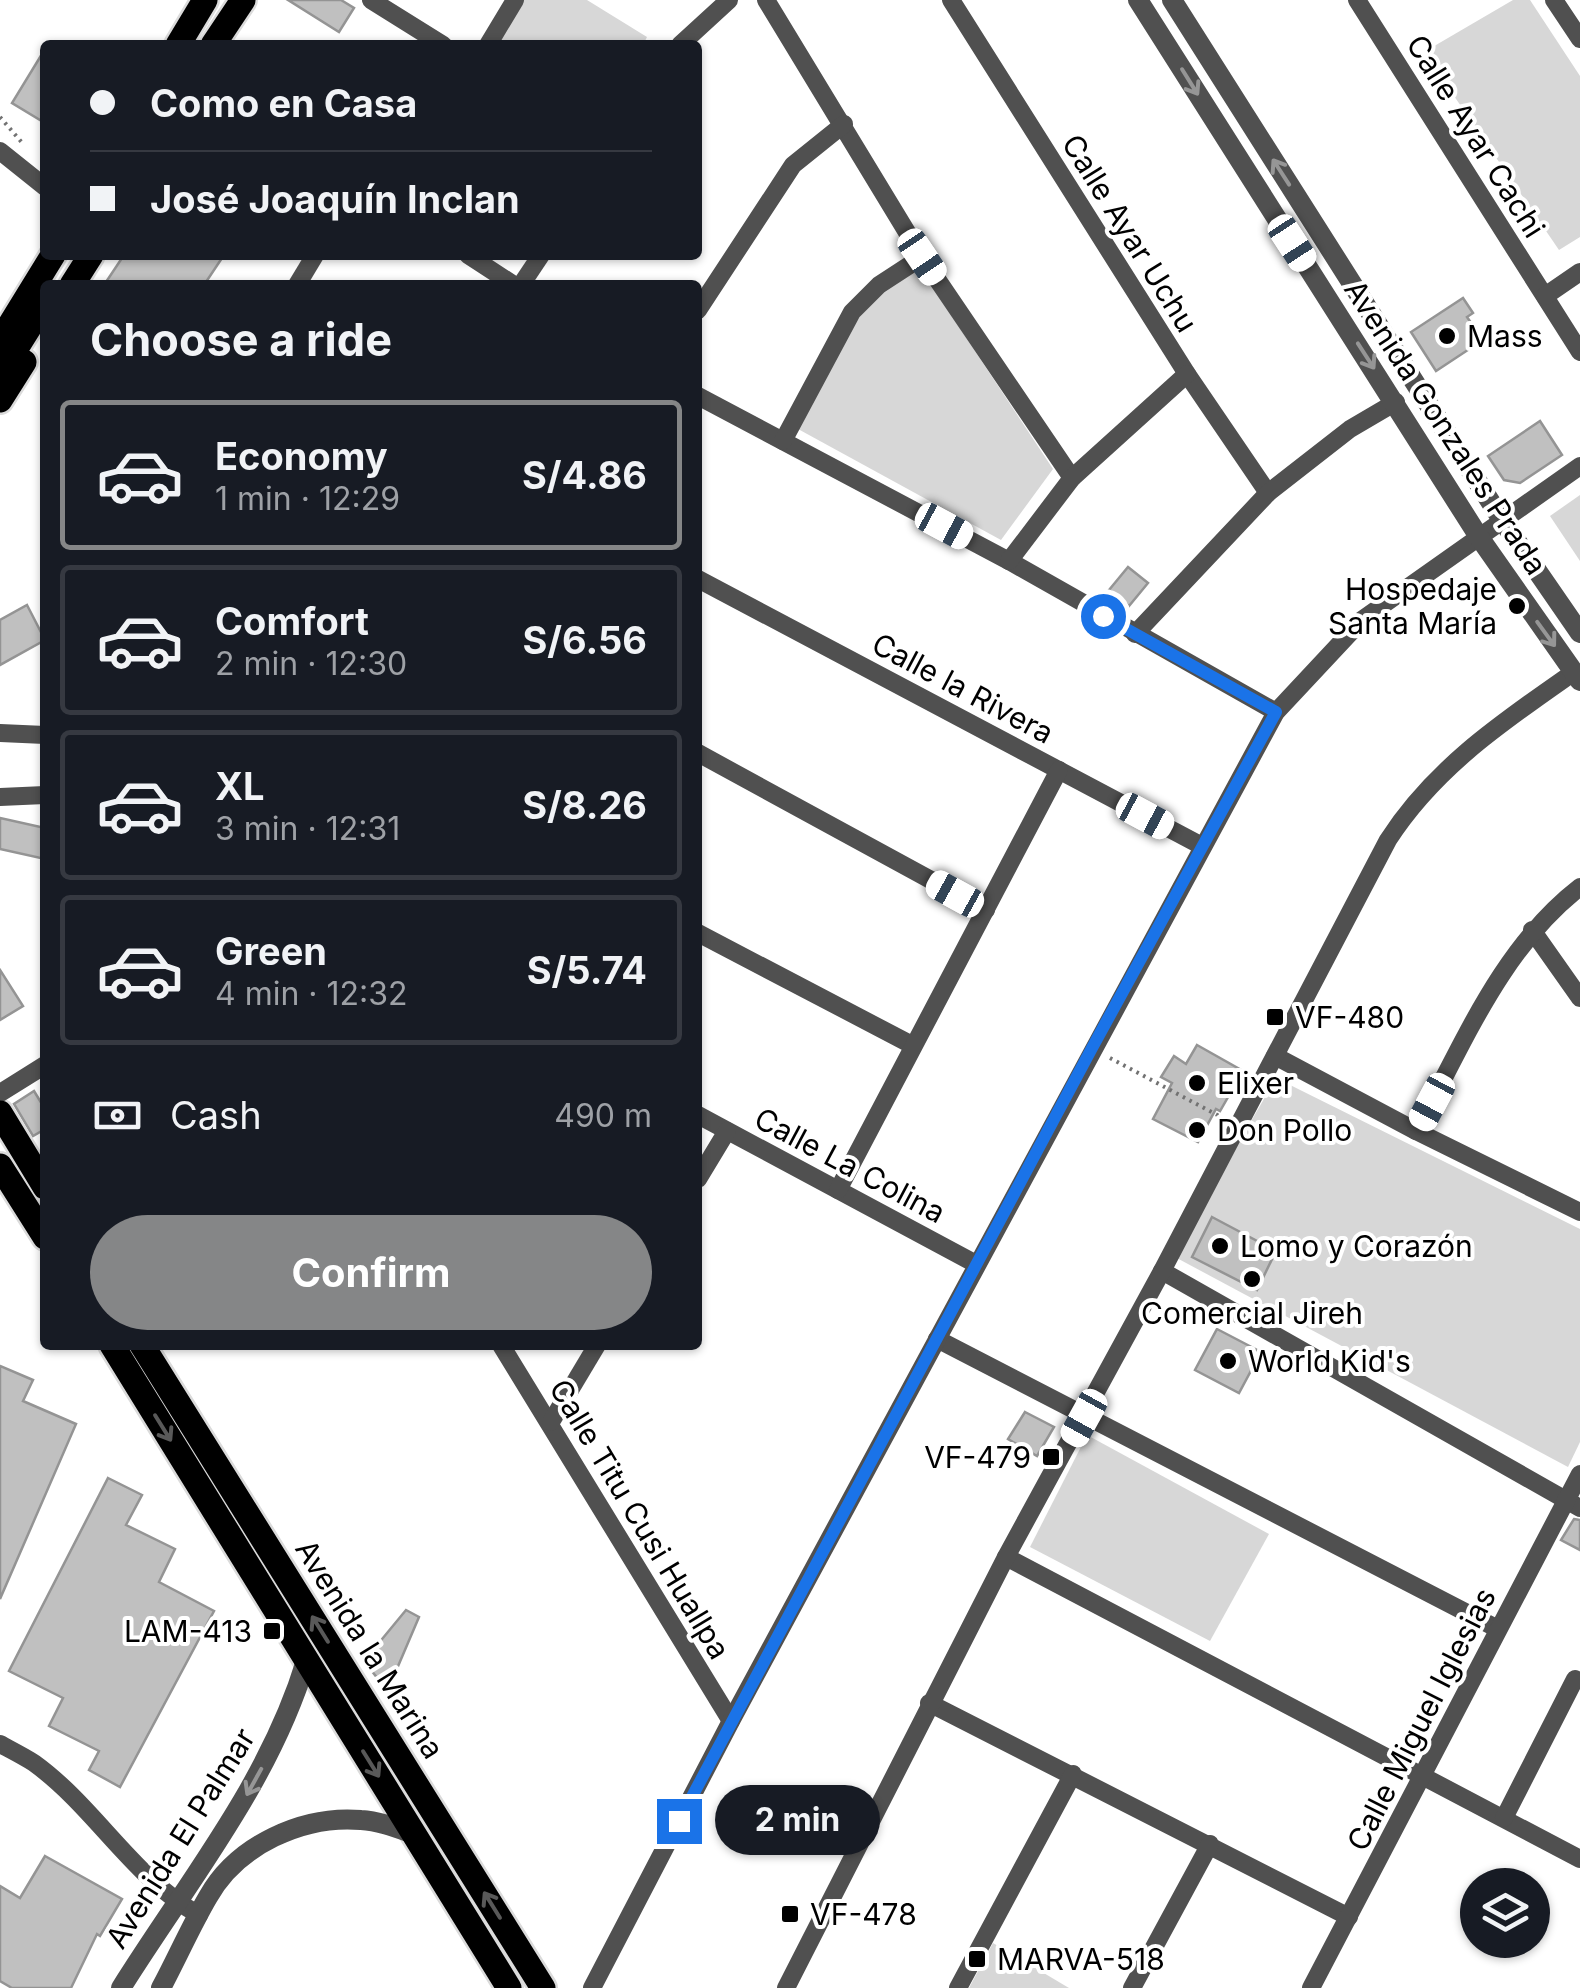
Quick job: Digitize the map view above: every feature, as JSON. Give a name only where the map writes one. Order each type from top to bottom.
[{"type":"main road","points":[[181,40],[205,0]]},
{"type":"main road","points":[[216,40],[243,0]]},
{"type":"main road","points":[[0,314],[40,252]]},
{"type":"main road","points":[[0,341],[50,260]]},
{"type":"main road","points":[[0,374],[40,310]]},
{"type":"main road","points":[[0,400],[40,336]]},
{"type":"main road","points":[[0,1113],[40,1179]]},
{"type":"main road","points":[[0,1166],[40,1228]]},
{"type":"main road","name":"Avenida la Marina","points":[[115,1350],[510,1988]]},
{"type":"main road","name":"Avenida la Marina","points":[[145,1350],[543,1988]]},
{"type":"street","points":[[372,0],[435,40]]},
{"type":"street","points":[[491,40],[515,0]]},
{"type":"street","points":[[685,40],[729,0]]},
{"type":"street","points":[[766,0],[922,257],[1072,478]]},
{"type":"street","name":"Calle Ayar Uchu","points":[[951,0],[1187,374],[1268,493]]},
{"type":"street","name":"Avenida Gonzales Prada","points":[[1138,0],[1479,537],[1577,676]]},
{"type":"street","name":"Avenida Gonzales Prada","points":[[1172,0],[1502,520],[1580,634]]},
{"type":"street","name":"Calle Ayar Cachi","points":[[1358,0],[1580,352]]},
{"type":"street","points":[[1554,0],[1580,38]]},
{"type":"street","points":[[702,304],[793,166],[844,124]]},
{"type":"street","points":[[0,151],[40,183]]},
{"type":"street","points":[[782,441],[852,312],[879,285],[922,257]]},
{"type":"street","points":[[476,260],[509,280]]},
{"type":"street","points":[[521,280],[537,260]]},
{"type":"street","points":[[1545,296],[1580,272]]},
{"type":"street","points":[[1009,561],[1072,478],[1187,374]]},
{"type":"street","points":[[702,398],[1009,561],[1276,712]]},
{"type":"street","points":[[1135,634],[1268,493],[1350,429],[1396,402]]},
{"type":"street","points":[[592,1988],[730,1721],[1276,712],[1363,619],[1580,466]]},
{"type":"street","name":"Calle la Rivera","points":[[702,581],[1202,846]]},
{"type":"street","points":[[791,1985],[929,1703],[1398,825],[1436,780],[1476,742],[1577,676]]},
{"type":"street","points":[[0,734],[40,734]]},
{"type":"street","points":[[702,755],[986,910]]},
{"type":"street","points":[[838,1190],[1059,770]]},
{"type":"street","points":[[0,796],[40,794]]},
{"type":"street","points":[[1416,1131],[1504,970],[1532,930],[1580,887]]},
{"type":"street","points":[[1532,930],[1580,998]]},
{"type":"street","points":[[702,935],[912,1044]]},
{"type":"street","points":[[1275,1056],[1580,1212]]},
{"type":"street","points":[[0,1093],[40,1069]]},
{"type":"street","name":"Calle La Colina","points":[[702,1118],[976,1264]]},
{"type":"street","points":[[702,1172],[727,1131]]},
{"type":"street","points":[[1162,1271],[1573,1504]]},
{"type":"street","points":[[937,1339],[1498,1629]]},
{"type":"street","name":"Calle Titu Cusi Huallpa","points":[[504,1350],[730,1721]]},
{"type":"street","points":[[551,1422],[594,1350]]},
{"type":"street","name":"Calle Miguel Iglesias","points":[[1311,1988],[1498,1629],[1573,1504],[1580,1474]]},
{"type":"street","points":[[1006,1556],[1580,1859]]},
{"type":"street","name":"Avenida El Palmar","points":[[121,1988],[175,1902],[228,1829],[278,1740],[306,1661]]},
{"type":"street","points":[[1504,1818],[1575,1679]]},
{"type":"street","points":[[929,1703],[1349,1918]]},
{"type":"street","points":[[0,1744],[34,1764],[175,1902],[199,1915]]},
{"type":"street","points":[[958,1988],[1073,1774]]},
{"type":"street","name":"Avenida El Palmar","points":[[162,1988],[208,1895],[238,1862],[285,1832],[340,1819],[373,1821],[414,1834]]},
{"type":"street","points":[[1132,1988],[1210,1844]]},
{"type":"path","points":[[0,117],[31,152]]},
{"type":"path","points":[[1092,1048],[1238,1126]]},
{"type":"shaded area","points":[[523,0],[587,0],[647,37],[646,40],[501,40]]},
{"type":"shaded area","points":[[1513,0],[1530,0],[1580,76],[1580,237],[1559,250],[1424,52]]},
{"type":"shaded area","points":[[922,271],[1053,469],[1001,540],[798,429],[845,333],[898,275]]},
{"type":"shaded area","points":[[1580,495],[1580,561],[1550,516]]},
{"type":"shaded area","points":[[1276,1078],[1580,1229],[1580,1442],[1568,1467],[1173,1256]]},
{"type":"shaded area","points":[[1087,1435],[1269,1534],[1210,1641],[1030,1547]]},
{"type":"shaded area","points":[[993,1943],[1069,1988],[969,1988]]},
{"type":"building","points":[[288,0],[341,0],[354,8],[339,32]]},
{"type":"building","points":[[40,57],[40,120],[12,103]]},
{"type":"building","points":[[121,260],[221,260],[207,280],[107,280]]},
{"type":"building","name":"Mass","points":[[1463,298],[1473,313],[1467,317],[1483,340],[1436,371],[1411,332]]},
{"type":"building","points":[[1540,421],[1562,455],[1520,483],[1504,480],[1488,456]]},
{"type":"building","points":[[1128,567],[1148,583],[1129,606],[1109,590]]},
{"type":"building","points":[[27,605],[40,630],[40,643],[0,665],[0,620]]},
{"type":"building","points":[[0,818],[40,827],[40,858],[0,849]]},
{"type":"building","points":[[0,970],[23,1006],[0,1020]]},
{"type":"building","points":[[1197,1045],[1243,1071],[1198,1142],[1153,1119],[1172,1083],[1161,1077],[1174,1056],[1186,1064]]},
{"type":"building","points":[[34,1091],[40,1101],[40,1132],[33,1136],[14,1104]]},
{"type":"building","points":[[1212,1217],[1276,1251],[1257,1290],[1192,1257]]},
{"type":"building","name":"World Kid's","points":[[1217,1329],[1261,1352],[1239,1393],[1195,1370]]},
{"type":"building","points":[[0,1366],[33,1380],[23,1401],[76,1424],[0,1599]]},
{"type":"building","points":[[1025,1412],[1054,1427],[1037,1456],[1008,1439]]},
{"type":"building","points":[[108,1478],[142,1495],[126,1525],[175,1549],[159,1582],[214,1611],[120,1787],[89,1770],[99,1751],[49,1726],[63,1698],[9,1671]]},
{"type":"building","points":[[1574,1519],[1580,1520],[1580,1550],[1561,1540]]},
{"type":"building","points":[[406,1610],[419,1617],[390,1685],[378,1679],[364,1661]]},
{"type":"building","points":[[45,1856],[122,1899],[100,1936],[97,1934],[71,1988],[12,1988],[0,1981],[0,1886],[20,1898]]},
{"type":"place","name":"Mass","points":[[1447,336]]},
{"type":"place","name":"Hospedaje Santa María","points":[[1517,606]]},
{"type":"place","name":"VF-480","points":[[1275,1017]]},
{"type":"place","name":"Elixer","points":[[1197,1083]]},
{"type":"place","name":"Don Pollo","points":[[1197,1130]]},
{"type":"place","name":"Lomo y Corazón","points":[[1220,1246]]},
{"type":"place","name":"Comercial Jireh","points":[[1252,1279]]},
{"type":"place","name":"World Kid's","points":[[1228,1361]]},
{"type":"place","name":"VF-479","points":[[1051,1457]]},
{"type":"place","name":"LAM-413","points":[[272,1631]]},
{"type":"place","name":"VF-478","points":[[790,1914]]},
{"type":"place","name":"MARVA-518","points":[[977,1959]]},
{"type":"route","points":[[679,1821],[1276,712],[1103,616]]}]
